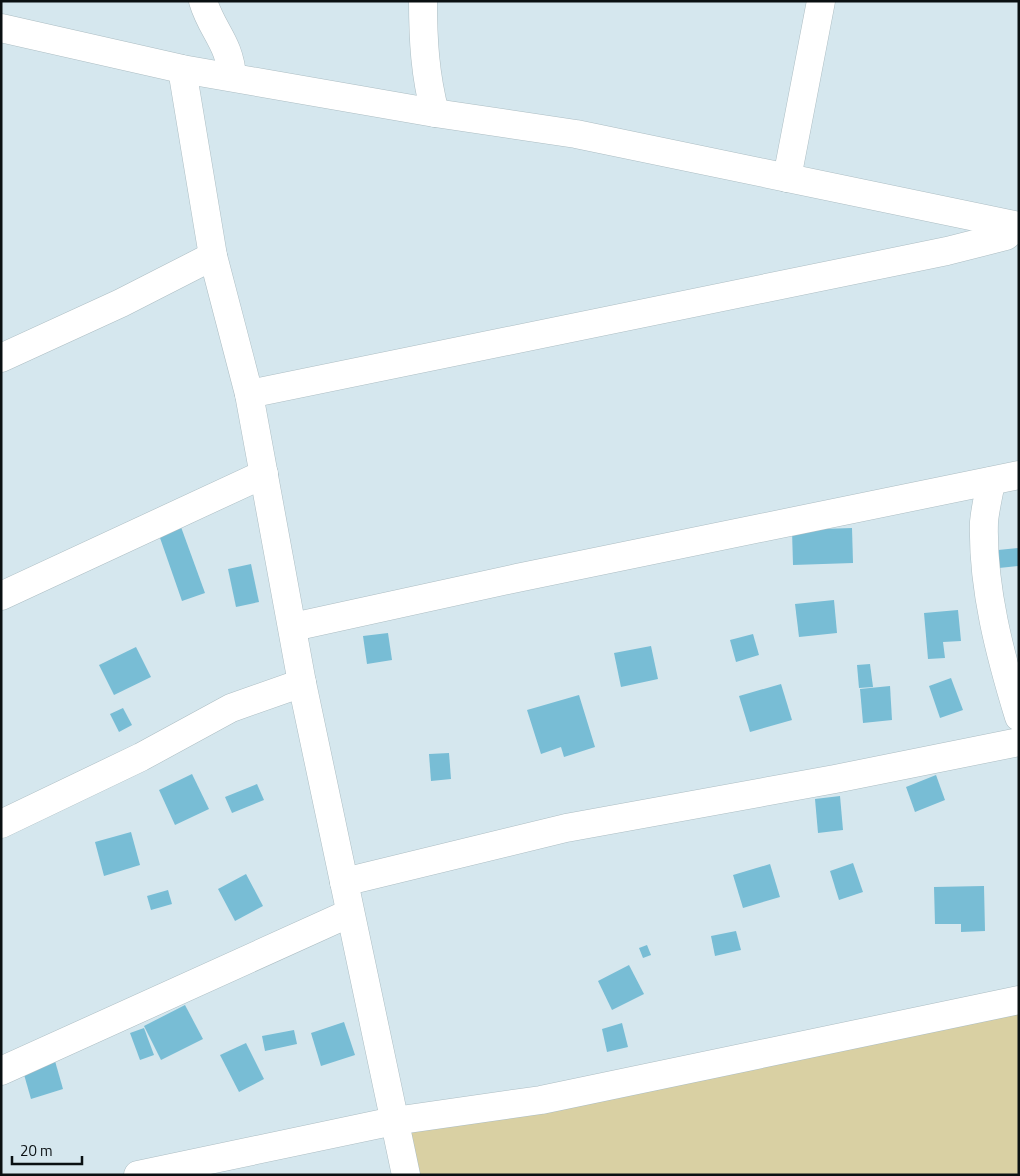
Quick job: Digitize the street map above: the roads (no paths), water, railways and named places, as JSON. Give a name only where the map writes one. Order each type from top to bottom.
[{"type":"street","points":[[202,1],[207,15],[222,38],[231,59],[232,77]]},
{"type":"street","points":[[423,1],[423,46],[428,88],[435,113]]},
{"type":"street","points":[[787,178],[821,1]]},
{"type":"street","points":[[1,28],[182,68],[435,113],[576,134],[1018,226]]},
{"type":"street","points":[[182,68],[212,256],[249,394],[302,683],[406,1175]]},
{"type":"street","points":[[249,394],[947,251],[1006,236],[1018,226]]},
{"type":"street","points":[[1,358],[121,303],[212,256]]},
{"type":"street","points":[[1,596],[264,474]]},
{"type":"street","points":[[293,627],[516,578],[1019,474]]},
{"type":"street","points":[[991,481],[984,521],[986,570],[1004,670],[1019,717]]},
{"type":"street","points":[[1,824],[141,757],[231,708],[302,683]]},
{"type":"street","points":[[344,882],[566,828],[835,779],[1019,742]]},
{"type":"street","points":[[1,1071],[350,912]]},
{"type":"street","points":[[138,1175],[394,1121],[541,1100],[1019,1000]]}]
